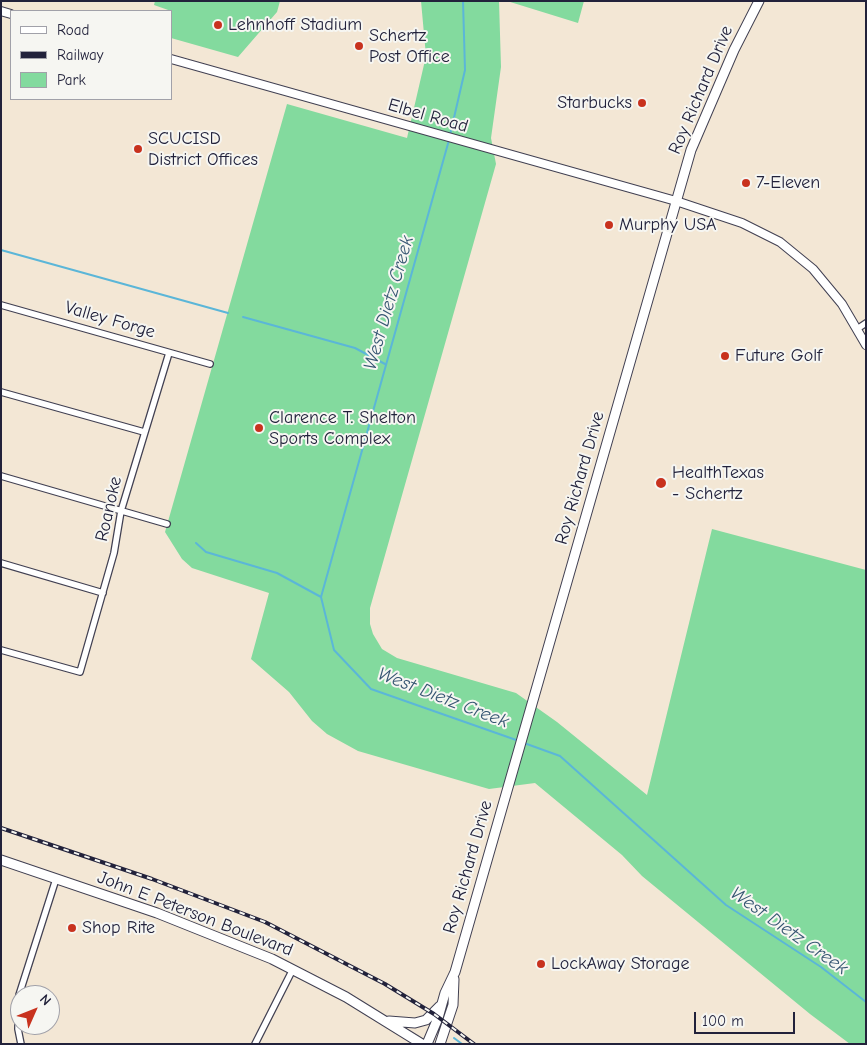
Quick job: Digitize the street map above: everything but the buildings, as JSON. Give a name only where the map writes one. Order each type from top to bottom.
[{"type":"main road","name":"Roy Richard Drive","points":[[427,1044],[455,972],[676,201],[704,115],[759,1]]},
{"type":"main road","name":"John E Peterson Boulevard","points":[[1,860],[157,913],[230,941],[292,969],[385,1020],[422,1044]]},
{"type":"main road","name":"Roy Richard Drive","points":[[440,1044],[453,1005],[455,972]]},
{"type":"main road","points":[[385,1020],[409,1024],[426,1020],[441,1004]]},
{"type":"street","name":"Elbel Road","points":[[172,59],[676,201],[742,223],[780,242],[801,258],[824,281],[842,304],[865,340]]},
{"type":"street","name":"Valley Forge","points":[[1,305],[210,364]]},
{"type":"street","points":[[857,329],[866,324]]},
{"type":"street","name":"Roanoke","points":[[1,650],[80,672],[114,553],[121,510],[169,353]]},
{"type":"street","points":[[1,392],[144,432]]},
{"type":"street","points":[[1,476],[167,524]]},
{"type":"street","points":[[1,563],[103,593]]},
{"type":"street","points":[[21,1044],[18,1029],[19,995],[56,879]]},
{"type":"street","points":[[255,1044],[292,969]]},
{"type":"green space","name":"Lehnhoff Stadium","points":[[155,1],[280,1],[277,12],[238,57],[172,38],[172,10],[154,5]]},
{"type":"green space","points":[[421,1],[499,1],[501,67],[491,138],[496,164],[370,608],[370,624],[373,634],[382,649],[397,658],[516,693],[557,722],[647,795],[712,529],[866,570],[866,1044],[850,1044],[810,1014],[642,876],[622,855],[535,783],[489,789],[358,751],[327,734],[312,721],[289,692],[251,659],[269,593],[192,568],[182,559],[165,532],[287,104],[407,138],[426,56]]},
{"type":"green space","points":[[507,1],[584,1],[578,23]]},
{"type":"waterway","name":"West Dietz Creek","points":[[450,135],[465,70],[463,1]]},
{"type":"waterway","name":"West Dietz Creek","points":[[449,140],[321,597],[334,650],[371,689],[519,741]]},
{"type":"waterway","points":[[1,250],[228,313]]},
{"type":"waterway","points":[[243,317],[355,348],[385,364]]},
{"type":"waterway","points":[[196,543],[206,552],[277,573],[321,597]]},
{"type":"waterway","name":"West Dietz Creek","points":[[524,743],[560,756],[726,905],[821,967],[866,1002]]},
{"type":"waterway","points":[[454,1038],[462,1044]]},
{"type":"railway","points":[[1,828],[152,879],[265,922],[385,984],[434,1014],[474,1044]]},
{"type":"place","name":"Lehnhoff Stadium","points":[[218,25]]},
{"type":"place","name":"Schertz Post Office","points":[[359,46]]},
{"type":"place","name":"Starbucks","points":[[642,103]]},
{"type":"place","name":"SCUCISD District Offices","points":[[138,149]]},
{"type":"place","name":"7-Eleven","points":[[746,183]]},
{"type":"place","name":"Murphy USA","points":[[609,225]]},
{"type":"place","name":"Future Golf","points":[[725,356]]},
{"type":"place","name":"Clarence T. Shelton Sports Complex","points":[[259,428]]},
{"type":"place","name":"HealthTexas - Schertz","points":[[661,483]]},
{"type":"place","name":"Shop Rite","points":[[72,928]]},
{"type":"place","name":"LockAway Storage","points":[[541,964]]}]
